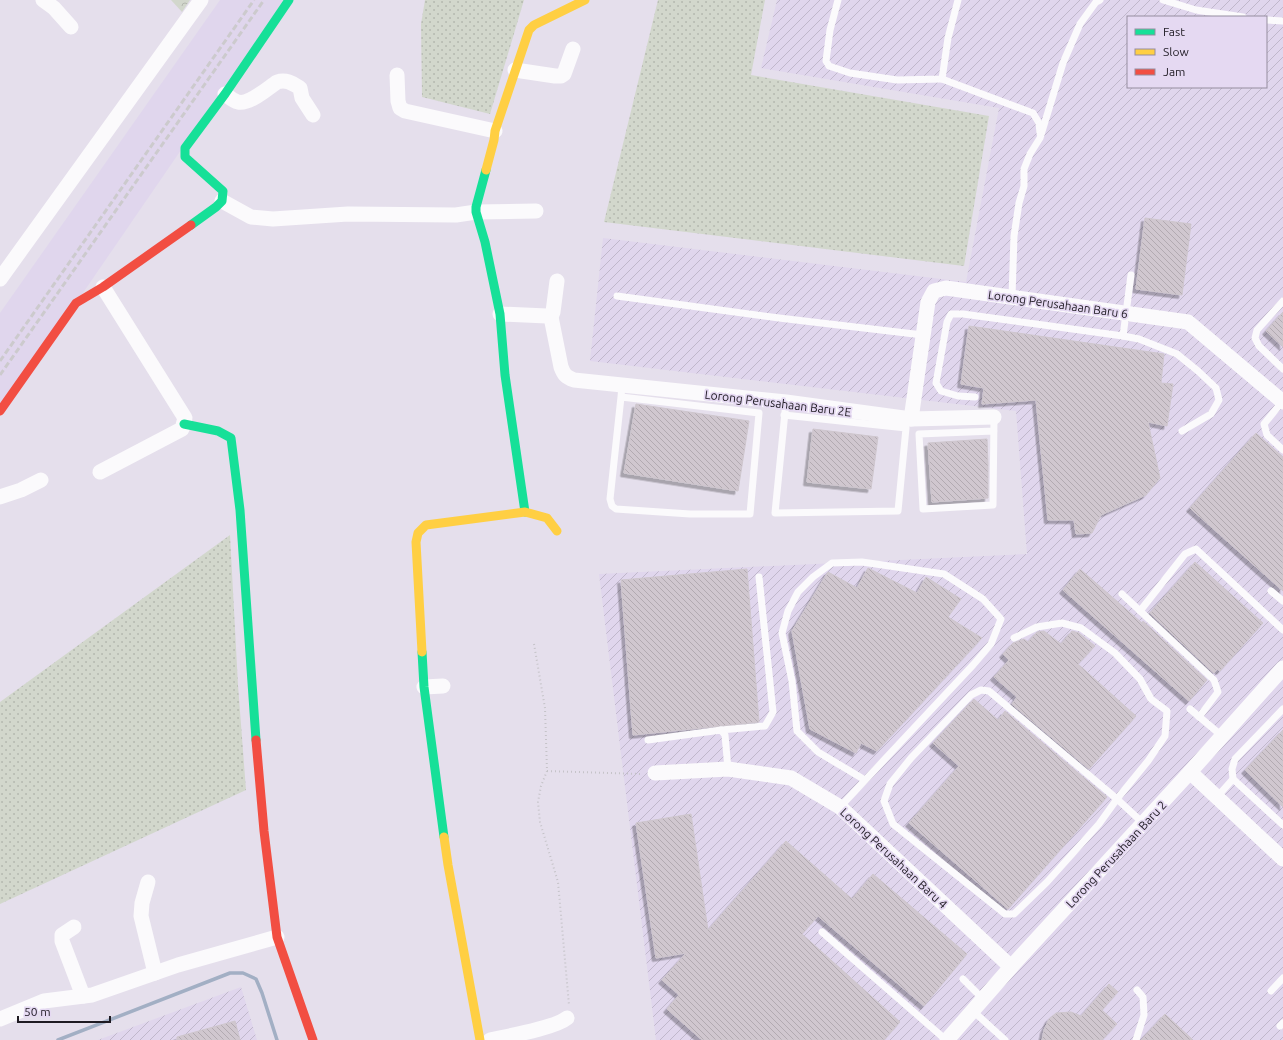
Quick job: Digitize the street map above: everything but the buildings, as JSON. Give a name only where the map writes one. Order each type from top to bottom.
[{"type":"street","points":[[43,0],[54,8],[71,27]]},
{"type":"street","points":[[0,279],[201,0]]},
{"type":"street","points":[[0,411],[66,316],[76,304],[103,287],[216,208],[222,201],[223,191],[184,157],[185,148],[225,94],[289,0]]},
{"type":"street","points":[[525,512],[504,375],[500,314],[485,242],[476,212],[476,206],[494,140],[495,131],[529,30],[534,25],[585,0]]},
{"type":"street","points":[[515,70],[561,76],[564,74],[573,49]]},
{"type":"street","points":[[397,75],[398,101],[400,108],[405,111],[495,131]]},
{"type":"street","points":[[225,94],[239,102],[244,102],[251,100],[281,80],[288,81],[300,88],[302,98],[313,115]]},
{"type":"street","points":[[222,201],[251,216],[273,219],[348,214],[456,215],[476,212],[536,211]]},
{"type":"street","points":[[500,314],[551,317],[557,280]]},
{"type":"street","points":[[100,472],[182,429],[185,418],[103,287]]},
{"type":"street","name":"Lorong Perusahaan Baru 6","points":[[911,419],[928,302],[934,291],[946,288],[1188,322],[1283,402]]},
{"type":"street","name":"Lorong Perusahaan Baru 2E","points":[[551,317],[561,367],[564,375],[574,380],[622,391],[785,409],[994,424]]},
{"type":"street","points":[[184,424],[218,431],[230,438],[240,510],[254,722],[264,831],[277,936],[313,1040]]},
{"type":"street","points":[[0,497],[21,490],[41,480]]},
{"type":"street","points":[[480,1040],[448,865],[424,687],[416,542],[418,532],[426,525],[525,512],[547,518],[557,532]]},
{"type":"street","name":"Lorong Perusahaan Baru 2","points":[[947,1040],[1011,968],[1144,824],[1283,668]]},
{"type":"street","points":[[424,687],[443,686]]},
{"type":"street","name":"Lorong Perusahaan Baru 4","points":[[655,773],[728,769],[791,778],[840,807],[1011,968]]},
{"type":"street","points":[[1190,772],[1283,859]]},
{"type":"street","points":[[148,882],[142,903],[141,916],[155,973]]},
{"type":"street","points":[[74,927],[62,935],[62,941],[84,996]]},
{"type":"street","points":[[0,1019],[44,1001],[92,995],[204,957],[277,936]]},
{"type":"street","points":[[490,1040],[547,1026],[563,1021],[567,1018]]},
{"type":"lane","points":[[838,0],[830,30],[826,61],[829,66],[850,73],[897,80],[942,79],[1033,113],[1039,123],[1040,138]]},
{"type":"lane","points":[[942,79],[948,38],[958,0]]},
{"type":"lane","points":[[1012,297],[1014,236],[1019,203],[1024,186],[1024,169],[1030,154],[1040,138],[1064,63],[1080,24],[1096,2],[1100,0]]},
{"type":"lane","points":[[1163,0],[1196,10],[1236,16]]},
{"type":"lane","points":[[1267,20],[1283,21]]},
{"type":"lane","points":[[1123,336],[1131,275]]},
{"type":"lane","points":[[617,296],[786,319],[923,335]]},
{"type":"lane","points":[[1283,301],[1257,330],[1255,338],[1259,346],[1283,369]]},
{"type":"lane","points":[[975,398],[958,396],[940,391],[936,383],[947,322],[951,314],[963,314],[1123,336],[1139,340],[1177,354],[1216,388],[1219,400],[1211,414],[1182,431]]},
{"type":"lane","points":[[622,391],[759,413],[750,514],[690,514],[616,509],[612,506],[610,499],[622,391]]},
{"type":"lane","points":[[1283,402],[1264,424],[1268,436],[1283,450]]},
{"type":"lane","points":[[785,409],[906,428],[898,511],[775,514],[785,409]]},
{"type":"lane","points":[[994,424],[993,504],[923,509],[919,434],[994,424]]},
{"type":"lane","points":[[1140,611],[1185,554],[1196,549],[1283,630]]},
{"type":"lane","points":[[840,807],[991,644],[1001,619],[983,599],[944,574],[862,562],[832,563],[813,577],[798,592],[788,610],[782,633],[792,681],[797,731],[818,752],[865,780]]},
{"type":"lane","points":[[648,740],[721,730],[765,726],[773,712],[759,577]]},
{"type":"lane","points":[[1271,591],[1283,601]]},
{"type":"lane","points":[[1122,594],[1214,680],[1218,692],[1199,717]]},
{"type":"lane","points":[[1014,638],[1036,627],[1062,623],[1081,628],[1115,653],[1140,679],[1152,699],[1167,711],[1165,736],[1148,761],[1117,799],[1099,824],[1047,882],[1014,914],[1005,914],[893,824],[884,801],[890,784],[911,758],[971,695],[980,690],[989,690],[1117,799],[1144,824]]},
{"type":"lane","points":[[1190,709],[1222,736]]},
{"type":"lane","points":[[1283,709],[1235,759],[1232,769],[1233,779],[1283,825]]},
{"type":"lane","points":[[721,730],[725,735],[728,769]]},
{"type":"lane","points":[[1217,797],[1233,779]]},
{"type":"lane","points":[[822,932],[947,1040]]},
{"type":"lane","points":[[1271,991],[1283,978]]},
{"type":"lane","points":[[963,979],[983,999]]},
{"type":"lane","points":[[1136,1040],[1144,1015],[1143,997],[1137,990]]},
{"type":"lane","points":[[973,1011],[1005,1040]]},
{"type":"path","points":[[534,644],[545,708],[547,772],[541,786],[538,802],[540,822],[551,854],[558,882],[562,939],[569,1002],[567,1018]]},
{"type":"path","points":[[547,772],[605,774],[655,773]]},
{"type":"shaded area","points":[[220,0],[284,0],[76,303],[0,406],[0,313]]},
{"type":"shaded area","points":[[777,0],[1283,0],[1283,1040],[656,1040],[599,574],[1027,554],[1016,411],[590,361],[603,238],[966,282],[999,108],[761,68]]},
{"type":"shaded area","points":[[241,987],[257,1040],[98,1040]]},
{"type":"green space","points":[[171,0],[190,0],[182,12]]},
{"type":"green space","points":[[425,0],[524,0],[490,114],[422,97],[421,24]]},
{"type":"green space","points":[[658,0],[765,0],[751,75],[989,116],[964,266],[604,222]]},
{"type":"green space","points":[[230,535],[238,685],[246,790],[0,904],[0,702]]},
{"type":"waterway","points":[[58,1040],[230,973],[243,973],[256,979],[277,1040]]},
{"type":"railway","points":[[0,361],[254,0]]},
{"type":"railway","points":[[0,375],[264,0]]},
{"type":"traffic: fast","points":[[191,225],[222,201],[223,191],[185,157],[185,148],[225,94],[289,0]]},
{"type":"traffic: fast","points":[[486,170],[476,212],[485,242],[500,314],[505,375],[525,512]]},
{"type":"traffic: fast","points":[[184,424],[218,431],[231,438],[240,510],[256,740]]},
{"type":"traffic: fast","points":[[422,652],[424,687],[444,837]]},
{"type":"traffic: slow","points":[[486,170],[495,131],[529,30],[534,25],[585,0]]},
{"type":"traffic: slow","points":[[422,652],[416,542],[418,533],[426,525],[525,512],[547,518],[557,531]]},
{"type":"traffic: slow","points":[[444,837],[480,1040]]},
{"type":"traffic: jam","points":[[0,411],[76,303],[103,287],[191,225]]},
{"type":"traffic: jam","points":[[256,740],[264,831],[277,937],[313,1040]]}]
